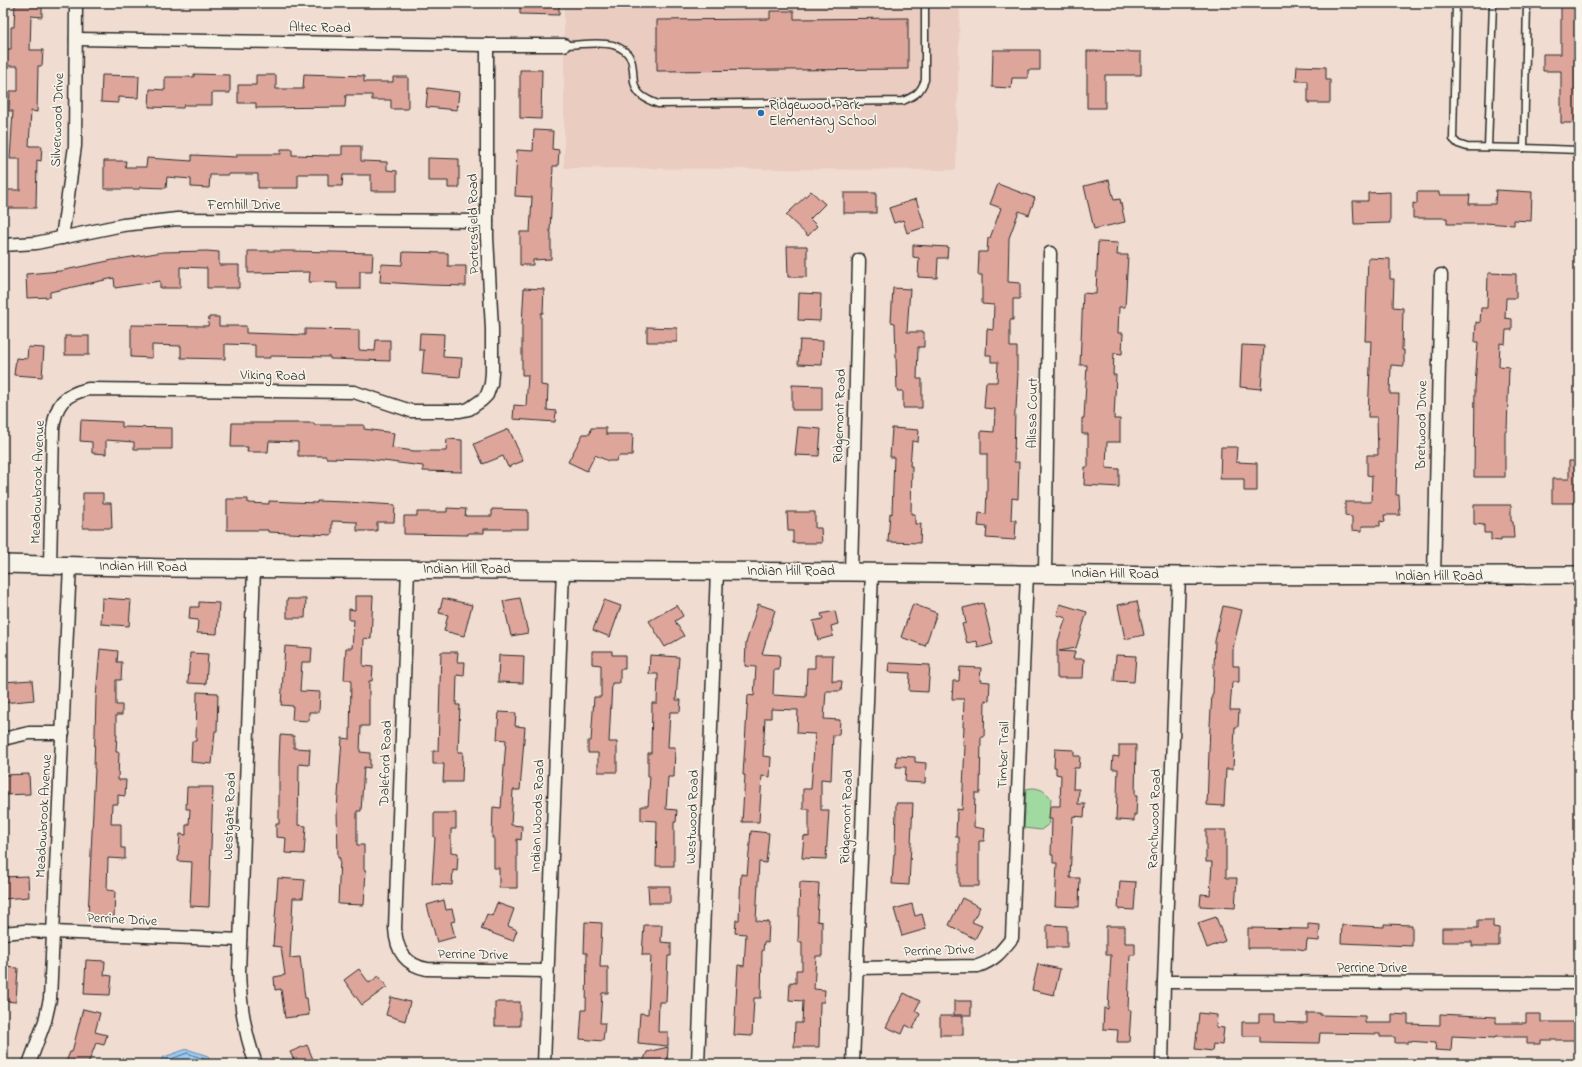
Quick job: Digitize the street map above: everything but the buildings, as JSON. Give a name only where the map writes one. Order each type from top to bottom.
[{"type":"street","name":"Silverwood Drive","points":[[62,238],[75,146],[76,3]]},
{"type":"street","name":"Altec Road","points":[[76,39],[564,45]]},
{"type":"street","name":"Portersfield Road","points":[[482,400],[487,395],[491,384],[492,372],[492,329],[487,221],[487,45]]},
{"type":"street","name":"Fernhill Drive","points":[[3,245],[36,243],[122,225],[177,219],[487,221]]},
{"type":"street","name":"Alissa Court","points":[[1045,573],[1050,252]]},
{"type":"street","name":"Ridgemont Road","points":[[851,572],[860,260]]},
{"type":"street","name":"Bretwood Drive","points":[[1434,576],[1441,275]]},
{"type":"street","name":"Viking Road","points":[[62,402],[68,396],[88,389],[354,392],[411,410],[437,411],[460,411],[469,409],[482,400]]},
{"type":"street","name":"Meadowbrook Avenue","points":[[50,565],[53,429],[57,410],[62,402]]},
{"type":"street","name":"Indian Hill Road","points":[[3,564],[170,568],[1045,573],[1179,576],[1579,575]]},
{"type":"street","name":"Meadowbrook Avenue","points":[[29,1064],[45,1021],[50,999],[70,565]]},
{"type":"street","name":"Westgate Road","points":[[254,568],[239,972],[241,1000],[246,1030],[256,1064]]},
{"type":"street","name":"Daleford Road","points":[[403,957],[397,946],[394,928],[408,569]]},
{"type":"street","name":"Indian Woods Road","points":[[544,1064],[563,570]]},
{"type":"street","name":"Westwood Road","points":[[698,1064],[717,571]]},
{"type":"street","name":"Ridgemont Road","points":[[853,1064],[872,572]]},
{"type":"street","name":"Timber Trail","points":[[1012,938],[1027,573]]},
{"type":"street","name":"Ranchwood Road","points":[[1162,1064],[1179,576]]},
{"type":"street","points":[[3,739],[29,733],[63,734]]},
{"type":"street","name":"Perrine Drive","points":[[3,933],[25,931],[240,940]]},
{"type":"street","name":"Perrine Drive","points":[[856,968],[978,966],[990,962],[1012,938]]},
{"type":"street","name":"Perrine Drive","points":[[403,957],[414,965],[427,969],[547,971]]},
{"type":"street","name":"Perrine Drive","points":[[1164,982],[1579,984]]},
{"type":"lane","points":[[564,45],[605,44],[621,49],[631,58],[634,81],[638,93],[648,100],[658,104],[903,101],[915,96],[922,89],[925,80],[925,3]]},
{"type":"lane","points":[[1456,3],[1453,139],[1458,144],[1467,147],[1579,150]]},
{"type":"lane","points":[[1488,147],[1493,3]]},
{"type":"lane","points":[[1524,148],[1527,3]]},
{"type":"shaded area","name":"Ridgewood Park Elementary School","points":[[564,3],[960,3],[956,170],[564,168]]},
{"type":"green space","points":[[1032,788],[1042,790],[1051,798],[1050,823],[1041,830],[1024,828],[1026,789]]},
{"type":"water","points":[[187,1049],[208,1056],[211,1064],[156,1064],[164,1057]]},
{"type":"place","name":"Ridgewood Park Elementary School","points":[[761,113]]}]
